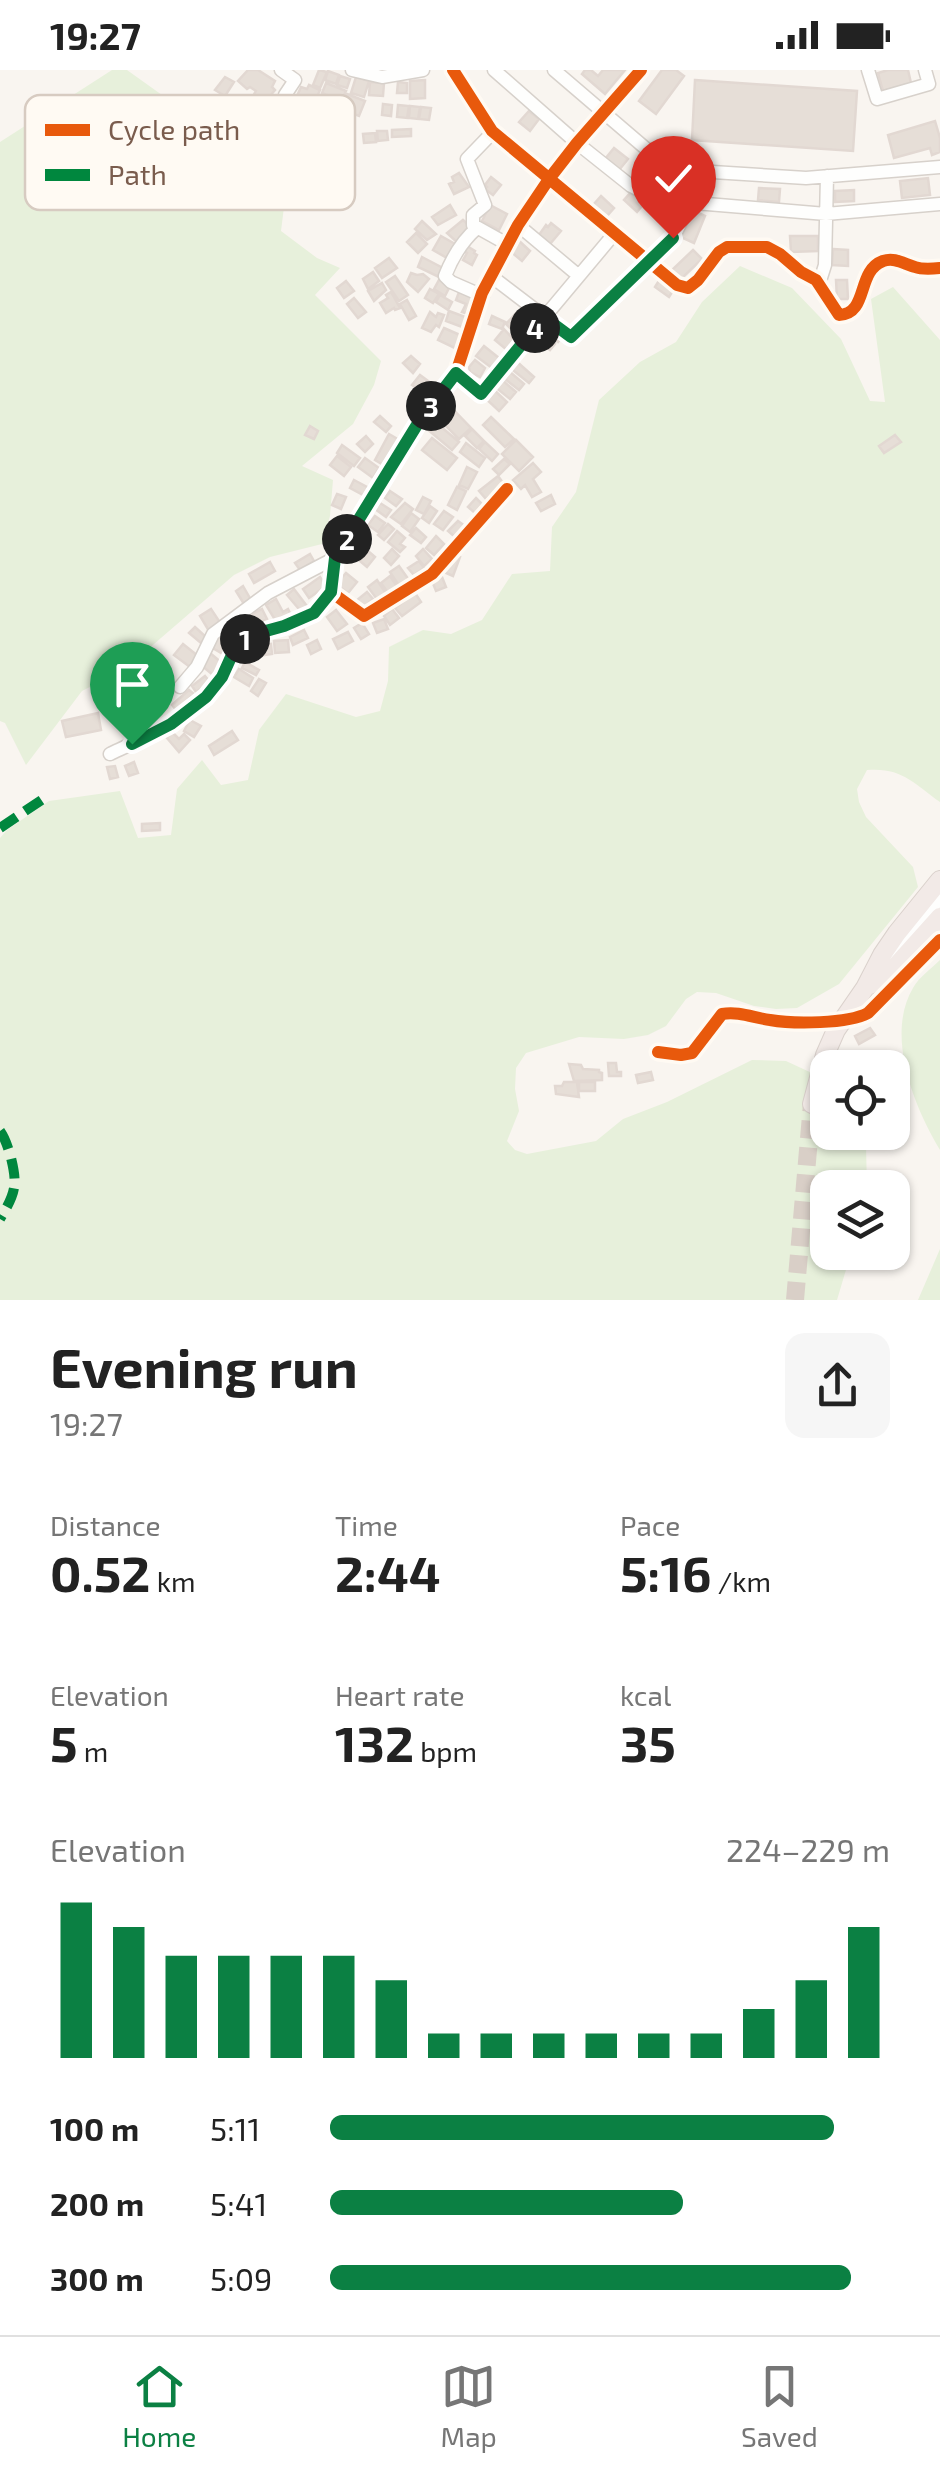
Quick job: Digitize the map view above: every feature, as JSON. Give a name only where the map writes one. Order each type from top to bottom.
[{"type":"highway","points":[[827,1050],[882,955],[940,880]]},
{"type":"highway","points":[[865,988],[896,966],[940,917]]},
{"type":"street","points":[[281,70],[295,80],[285,95]]},
{"type":"street","points":[[352,70],[382,77],[423,70]]},
{"type":"street","points":[[454,70],[493,132],[677,285],[688,288],[726,247],[768,247],[819,284],[839,315],[856,309],[872,268],[884,260],[898,260],[918,269],[940,268]]},
{"type":"street","points":[[494,70],[631,186],[659,200],[826,214],[940,204]]},
{"type":"street","points":[[554,70],[666,164],[690,171],[806,178],[940,167]]},
{"type":"street","points":[[110,754],[171,724],[206,697],[222,677],[236,646],[248,636],[314,613],[331,592],[335,558],[420,420],[456,373],[491,276],[518,225],[577,142],[641,70]]},
{"type":"street","points":[[868,70],[877,99],[928,84],[924,70]]},
{"type":"street","points":[[493,132],[468,159],[485,205],[474,216],[473,224],[507,244]]},
{"type":"street","points":[[491,276],[571,337],[673,238],[681,224],[690,171]]},
{"type":"street","points":[[819,284],[825,265],[827,176]]},
{"type":"street","points":[[518,225],[578,276]]},
{"type":"street","points":[[477,228],[452,259],[445,276],[483,296]]},
{"type":"street","points":[[456,373],[481,394],[614,234]]},
{"type":"street","points":[[331,592],[364,616],[432,574],[507,489]]},
{"type":"street","points":[[180,688],[197,667],[213,634],[268,593],[335,558]]},
{"type":"street","points":[[865,988],[940,898]]},
{"type":"street","points":[[846,1019],[868,1013],[940,940]]},
{"type":"street","points":[[658,1052],[692,1053],[722,1014],[734,1012],[774,1021],[824,1021]]},
{"type":"green space","points":[[112,70],[127,70],[162,95],[73,95]]},
{"type":"green space","points":[[25,126],[25,210],[284,210],[281,231],[317,258],[340,268],[315,295],[381,361],[374,385],[353,424],[302,466],[333,480],[330,516],[322,544],[270,557],[234,575],[125,669],[82,691],[26,765],[5,723],[0,721],[0,142]]},
{"type":"green space","points":[[740,266],[792,288],[841,339],[870,401],[885,402],[871,299],[893,287],[940,340],[940,802],[906,778],[889,771],[867,770],[857,789],[859,802],[866,817],[913,867],[918,887],[839,984],[797,1008],[754,1006],[716,993],[697,992],[686,999],[666,1026],[648,1035],[624,1039],[579,1037],[526,1053],[516,1068],[519,1111],[507,1141],[515,1150],[527,1154],[596,1141],[623,1119],[752,1060],[786,1061],[810,1072],[810,1150],[866,1150],[867,1170],[810,1170],[810,1270],[846,1270],[837,1300],[0,1300],[0,838],[49,801],[120,791],[138,838],[171,835],[177,789],[202,760],[221,785],[248,780],[259,730],[286,694],[356,717],[380,711],[388,681],[389,647],[423,630],[451,634],[482,620],[512,574],[550,571],[552,527],[576,492],[599,400],[640,362],[676,342],[702,302]]},
{"type":"green space","points":[[940,960],[940,1150],[910,1083],[910,1050],[902,1049],[905,1007],[922,976]]},
{"type":"green space","points":[[940,1249],[940,1300],[918,1300]]},
{"type":"building","points":[[248,70],[258,70],[275,81],[275,90],[271,95],[254,95],[256,91],[238,81]]},
{"type":"building","points":[[319,70],[327,72],[320,88],[313,85]]},
{"type":"building","points":[[585,70],[598,76],[603,70],[625,70],[605,94],[582,74]]},
{"type":"building","points":[[662,70],[676,70],[684,76],[656,114],[639,101]]},
{"type":"building","points":[[908,70],[911,83],[883,91],[878,73]]},
{"type":"building","points":[[328,71],[339,75],[336,84],[325,80]]},
{"type":"building","points":[[340,76],[350,79],[347,88],[337,85]]},
{"type":"building","points":[[225,77],[234,82],[226,95],[215,90]]},
{"type":"building","points":[[356,77],[369,81],[364,97],[351,93]]},
{"type":"building","points":[[425,80],[425,98],[410,99],[410,81]]},
{"type":"building","points":[[695,80],[857,91],[853,151],[692,140]]},
{"type":"building","points":[[370,82],[384,83],[383,96],[369,95]]},
{"type":"building","points":[[398,82],[407,83],[407,93],[397,93]]},
{"type":"building","points":[[326,83],[346,91],[344,95],[322,93]]},
{"type":"building","points":[[309,85],[320,90],[318,95],[297,95],[301,87],[307,89]]},
{"type":"building","points":[[355,97],[365,101],[359,116],[355,114]]},
{"type":"building","points":[[383,104],[392,105],[391,116],[382,115]]},
{"type":"building","points":[[398,105],[409,106],[407,118],[397,117]]},
{"type":"building","points":[[410,106],[420,107],[418,119],[409,118]]},
{"type":"building","points":[[421,107],[431,108],[429,120],[419,119]]},
{"type":"building","points":[[529,111],[539,119],[530,131],[519,122]]},
{"type":"building","points":[[935,121],[940,152],[932,155],[930,148],[894,158],[888,135]]},
{"type":"building","points":[[411,129],[411,136],[392,137],[392,130]]},
{"type":"building","points":[[377,131],[387,131],[388,140],[378,141]]},
{"type":"building","points":[[375,133],[376,142],[364,143],[363,134]]},
{"type":"building","points":[[614,148],[628,159],[619,170],[605,159]]},
{"type":"building","points":[[459,173],[469,187],[454,194],[449,184]]},
{"type":"building","points":[[659,176],[675,184],[668,196],[652,188]]},
{"type":"building","points":[[491,177],[501,185],[493,195],[485,189]]},
{"type":"building","points":[[928,178],[930,195],[902,198],[900,181]]},
{"type":"building","points":[[759,188],[780,189],[779,202],[758,200]]},
{"type":"building","points":[[854,190],[854,201],[835,202],[835,191]]},
{"type":"building","points":[[631,192],[640,201],[637,212],[624,200]]},
{"type":"building","points":[[601,196],[614,208],[607,216],[593,205]]},
{"type":"building","points":[[450,205],[456,215],[438,225],[432,217]]},
{"type":"building","points":[[492,206],[507,214],[499,230],[482,221]]},
{"type":"building","points":[[692,210],[705,216],[694,243],[681,237]]},
{"type":"building","points":[[463,220],[472,228],[459,244],[447,233]]},
{"type":"building","points":[[422,221],[436,234],[427,240],[415,229]]},
{"type":"building","points":[[551,223],[561,231],[550,244],[539,235]]},
{"type":"building","points":[[416,233],[427,244],[418,253],[407,242]]},
{"type":"building","points":[[441,236],[455,244],[447,258],[433,250]]},
{"type":"building","points":[[790,236],[818,236],[818,251],[791,252]]},
{"type":"building","points":[[517,239],[530,251],[522,261],[510,251]]},
{"type":"building","points":[[467,246],[477,255],[472,265],[463,260]]},
{"type":"building","points":[[833,249],[848,250],[848,266],[832,265]]},
{"type":"building","points":[[693,250],[702,259],[681,279],[672,270]]},
{"type":"building","points":[[422,257],[443,268],[439,277],[418,267]]},
{"type":"building","points":[[389,258],[397,268],[382,278],[375,268]]},
{"type":"building","points":[[373,272],[379,281],[368,289],[363,279]]},
{"type":"building","points":[[411,273],[429,279],[418,292],[407,282]]},
{"type":"building","points":[[395,276],[408,295],[399,301],[386,282]]},
{"type":"building","points":[[660,279],[674,289],[669,297],[655,287]]},
{"type":"building","points":[[439,280],[450,286],[445,296],[434,289]]},
{"type":"building","points":[[836,280],[847,280],[848,299],[837,299]]},
{"type":"building","points":[[346,281],[354,291],[344,298],[337,288]]},
{"type":"building","points":[[382,283],[386,290],[374,301],[368,291]]},
{"type":"building","points":[[430,289],[439,294],[433,303],[425,298]]},
{"type":"building","points":[[391,292],[400,308],[386,313],[380,303]]},
{"type":"building","points":[[459,292],[477,299],[471,315],[462,312],[466,304],[456,300]]},
{"type":"building","points":[[440,295],[452,302],[448,310],[436,302]]},
{"type":"building","points":[[354,298],[366,312],[358,318],[347,304]]},
{"type":"building","points":[[407,300],[416,316],[409,320],[400,304]]},
{"type":"building","points":[[522,310],[529,317],[515,333],[506,324]]},
{"type":"building","points":[[449,311],[468,318],[465,328],[446,321]]},
{"type":"building","points":[[430,312],[436,317],[438,313],[444,315],[439,327],[436,325],[431,332],[422,328]]},
{"type":"building","points":[[492,316],[505,322],[502,329],[489,324]]},
{"type":"building","points":[[549,325],[563,336],[558,342],[544,332]]},
{"type":"building","points":[[444,328],[460,335],[457,349],[438,340]]},
{"type":"building","points":[[504,329],[515,341],[507,350],[495,340]]},
{"type":"building","points":[[541,333],[555,344],[550,350],[536,339]]},
{"type":"building","points":[[484,346],[499,358],[492,368],[476,356]]},
{"type":"building","points":[[411,356],[420,364],[413,373],[403,363]]},
{"type":"building","points":[[475,360],[485,368],[480,377],[470,372]]},
{"type":"building","points":[[515,360],[534,377],[529,383],[509,367]]},
{"type":"building","points":[[510,372],[524,384],[519,390],[505,379]]},
{"type":"building","points":[[420,375],[435,386],[428,396],[412,385]]},
{"type":"building","points":[[501,379],[516,392],[510,399],[494,386]]},
{"type":"building","points":[[492,388],[507,402],[499,411],[484,397]]},
{"type":"building","points":[[448,404],[471,428],[459,439],[436,416]]},
{"type":"building","points":[[380,416],[391,426],[386,432],[374,422]]},
{"type":"building","points":[[491,417],[514,439],[505,447],[483,425]]},
{"type":"building","points":[[433,420],[459,442],[452,450],[426,428]]},
{"type":"building","points":[[310,426],[318,431],[314,439],[305,435]]},
{"type":"building","points":[[472,429],[484,441],[477,448],[465,436]]},
{"type":"building","points":[[389,434],[401,441],[387,467],[375,460]]},
{"type":"building","points":[[895,435],[901,442],[884,453],[879,446]]},
{"type":"building","points":[[366,436],[373,444],[365,452],[357,444]]},
{"type":"building","points":[[432,438],[457,458],[447,470],[422,450]]},
{"type":"building","points":[[516,440],[533,457],[519,471],[502,454]]},
{"type":"building","points":[[485,442],[498,454],[492,461],[479,449]]},
{"type":"building","points":[[466,443],[485,458],[479,467],[460,452]]},
{"type":"building","points":[[342,445],[360,458],[354,466],[337,453]]},
{"type":"building","points":[[337,456],[351,467],[344,476],[330,465]]},
{"type":"building","points":[[365,458],[379,468],[373,478],[358,467]]},
{"type":"building","points":[[504,459],[510,464],[499,475],[493,469]]},
{"type":"building","points":[[533,463],[541,472],[533,479],[541,492],[532,497],[525,485],[521,489],[513,480]]},
{"type":"building","points":[[467,467],[477,472],[468,489],[459,485]]},
{"type":"building","points":[[498,476],[504,484],[486,499],[479,491]]},
{"type":"building","points":[[354,480],[369,488],[365,496],[350,488]]},
{"type":"building","points":[[457,487],[466,491],[457,510],[448,505]]},
{"type":"building","points":[[390,491],[402,499],[396,506],[385,498]]},
{"type":"building","points":[[337,494],[346,497],[341,509],[332,505]]},
{"type":"building","points":[[551,495],[555,504],[541,511],[536,503]]},
{"type":"building","points":[[423,497],[431,501],[424,514],[416,510]]},
{"type":"building","points":[[476,498],[482,504],[475,513],[468,507]]},
{"type":"building","points":[[380,503],[391,510],[386,517],[375,509]]},
{"type":"building","points":[[405,503],[413,509],[401,524],[391,517]]},
{"type":"building","points":[[430,506],[437,511],[429,523],[422,518]]},
{"type":"building","points":[[444,511],[453,517],[443,530],[434,524]]},
{"type":"building","points":[[411,513],[419,519],[410,532],[402,526]]},
{"type":"building","points":[[375,516],[385,523],[378,532],[368,525]]},
{"type":"building","points":[[458,521],[465,526],[455,537],[448,531]]},
{"type":"building","points":[[388,524],[394,529],[384,540],[378,535]]},
{"type":"building","points":[[416,528],[426,537],[421,543],[410,535]]},
{"type":"building","points":[[397,531],[405,538],[400,544],[405,547],[400,552],[388,542]]},
{"type":"building","points":[[436,536],[444,544],[434,555],[426,548]]},
{"type":"building","points":[[357,544],[365,550],[358,559],[350,553]]},
{"type":"building","points":[[392,549],[399,556],[391,565],[384,558]]},
{"type":"building","points":[[423,549],[432,559],[424,566],[416,556]]},
{"type":"building","points":[[368,551],[375,557],[367,567],[360,561]]},
{"type":"building","points":[[451,553],[460,557],[453,576],[444,572]]},
{"type":"building","points":[[310,554],[314,561],[300,570],[295,563]]},
{"type":"building","points":[[419,561],[424,568],[414,575],[408,568]]},
{"type":"building","points":[[270,562],[275,571],[254,583],[249,574]]},
{"type":"building","points":[[399,566],[409,580],[400,587],[390,572]]},
{"type":"building","points":[[346,573],[357,582],[348,593],[336,584]]},
{"type":"building","points":[[390,576],[398,588],[389,594],[381,583]]},
{"type":"building","points":[[320,577],[326,586],[309,598],[303,589]]},
{"type":"building","points":[[442,577],[446,587],[436,591],[432,581]]},
{"type":"building","points":[[377,580],[387,595],[379,602],[368,587]]},
{"type":"building","points":[[243,586],[251,600],[244,604],[236,591]]},
{"type":"building","points":[[294,589],[310,610],[304,615],[287,595]]},
{"type":"building","points":[[367,592],[373,599],[362,609],[356,601]]},
{"type":"building","points":[[415,593],[421,602],[402,616],[395,608]]},
{"type":"building","points":[[276,599],[283,612],[288,609],[291,615],[277,623],[266,605]]},
{"type":"building","points":[[211,609],[221,624],[209,631],[200,616]]},
{"type":"building","points":[[262,609],[267,619],[255,625],[250,615]]},
{"type":"building","points":[[392,609],[399,618],[390,625],[384,616]]},
{"type":"building","points":[[336,610],[347,624],[337,631],[327,617]]},
{"type":"building","points":[[247,617],[252,631],[236,636],[231,623]]},
{"type":"building","points":[[384,619],[388,629],[377,633],[373,623]]},
{"type":"building","points":[[362,623],[369,634],[361,639],[354,628]]},
{"type":"building","points":[[195,627],[206,637],[201,643],[189,633]]},
{"type":"building","points":[[304,630],[308,638],[293,645],[290,637]]},
{"type":"building","points":[[348,632],[353,641],[338,649],[333,639]]},
{"type":"building","points":[[220,633],[232,641],[223,654],[211,647]]},
{"type":"building","points":[[288,640],[289,652],[275,653],[274,641]]},
{"type":"building","points":[[317,640],[321,649],[311,654],[307,645]]},
{"type":"building","points":[[183,644],[198,656],[190,667],[174,655]]},
{"type":"building","points":[[271,644],[272,654],[257,656],[256,646]]},
{"type":"building","points":[[252,646],[254,656],[246,658],[243,647]]},
{"type":"building","points":[[210,653],[222,663],[213,675],[201,665]]},
{"type":"building","points":[[245,662],[259,670],[256,675],[242,668]]},
{"type":"building","points":[[239,669],[253,678],[249,686],[234,677]]},
{"type":"building","points":[[205,676],[210,682],[196,692],[192,686]]},
{"type":"building","points":[[259,679],[266,683],[258,696],[251,691]]},
{"type":"building","points":[[189,690],[194,694],[176,710],[172,705]]},
{"type":"building","points":[[136,702],[144,720],[133,723],[124,703]]},
{"type":"building","points":[[98,713],[101,730],[66,737],[62,721]]},
{"type":"building","points":[[129,715],[135,726],[124,729],[119,717]]},
{"type":"building","points":[[190,720],[201,726],[194,737],[184,731]]},
{"type":"building","points":[[232,731],[238,740],[214,755],[209,746]]},
{"type":"building","points":[[172,732],[179,739],[184,734],[190,740],[179,752],[167,738]]},
{"type":"building","points":[[134,762],[138,773],[129,776],[125,766]]},
{"type":"building","points":[[115,766],[118,777],[110,779],[107,767]]},
{"type":"building","points":[[160,823],[160,830],[142,831],[142,824]]},
{"type":"building","points":[[870,1028],[875,1035],[859,1044],[855,1036]]},
{"type":"building","points":[[608,1063],[616,1063],[621,1076],[609,1076]]},
{"type":"building","points":[[569,1064],[599,1070],[602,1080],[574,1081]]},
{"type":"building","points":[[651,1072],[653,1080],[638,1083],[636,1075]]},
{"type":"building","points":[[577,1082],[579,1097],[556,1094],[555,1086]]},
{"type":"building","points":[[579,1082],[595,1082],[595,1091],[579,1091]]},
{"type":"tunnel","points":[[795,1300],[810,1127]]},
{"type":"marked path","points":[[0,828],[43,799]]},
{"type":"marked path","points":[[0,1131],[15,1181],[0,1219]]},
{"type":"cycle path","points":[[453,70],[492,131],[677,285],[688,288],[727,247],[767,247],[816,280],[839,315],[855,308],[869,274],[883,261],[895,260],[921,269],[940,268]]},
{"type":"cycle path","points":[[507,489],[432,574],[364,616],[331,592],[335,558],[420,420],[456,373],[482,293],[518,225],[577,143],[641,70]]},
{"type":"cycle path","points":[[658,1052],[692,1053],[722,1014],[806,1022],[859,1017],[868,1013],[940,940]]},
{"type":"route","points":[[132,744],[171,724],[206,697],[222,677],[236,646],[248,636],[314,613],[331,592],[335,558],[420,420],[456,373],[481,394],[544,317],[571,337],[673,238]]}]
